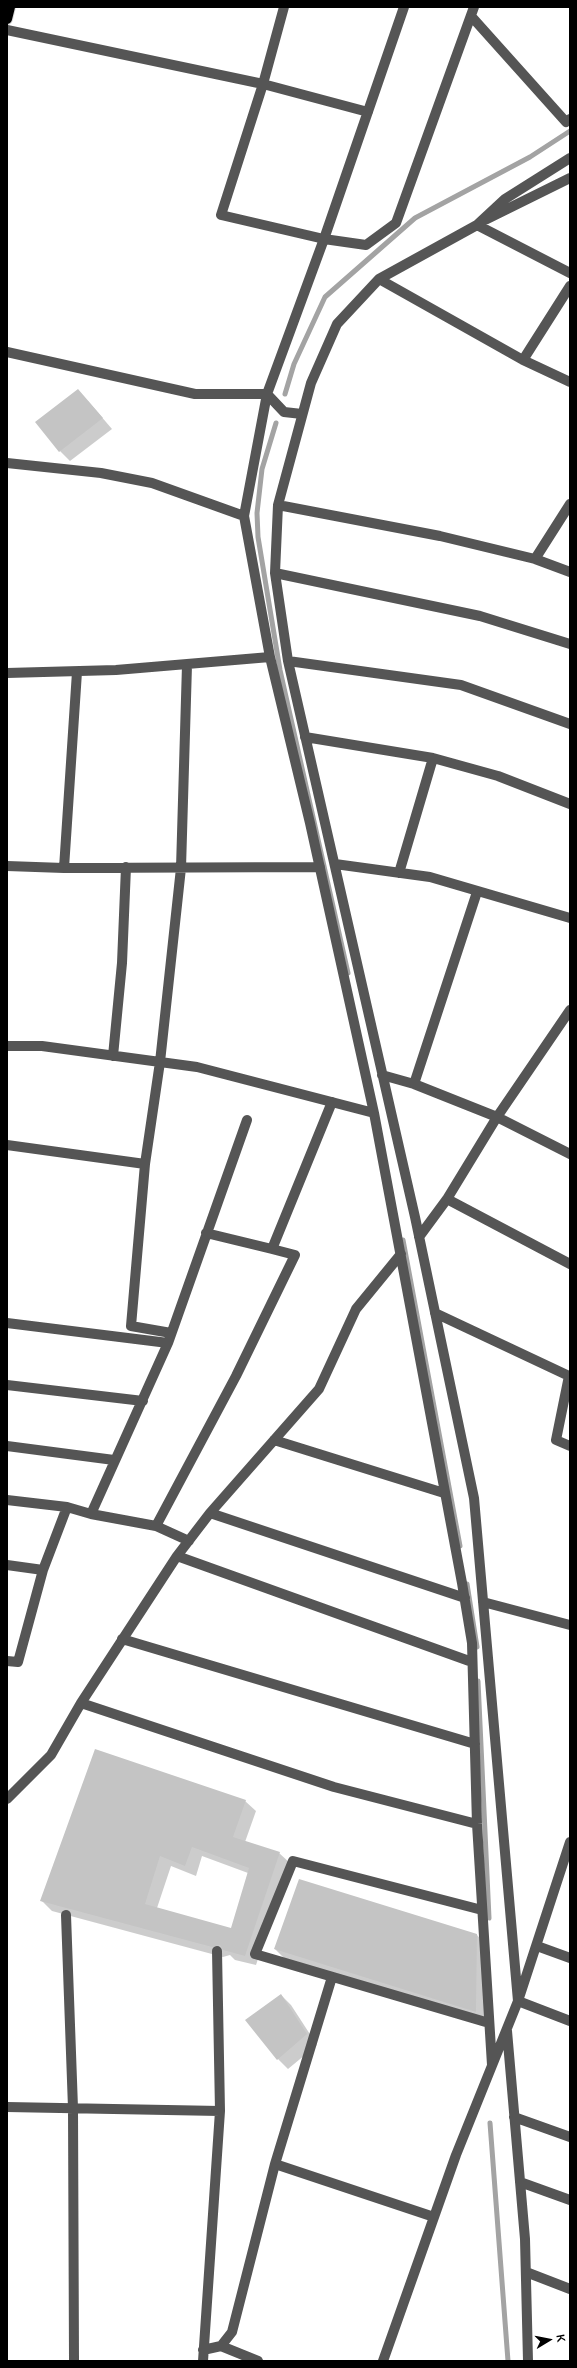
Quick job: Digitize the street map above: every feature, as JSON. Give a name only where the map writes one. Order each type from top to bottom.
[{"type":"main road","points":[[7,19],[10,7]]},
{"type":"street","points":[[284,7],[263,84],[220,214],[324,239],[366,246],[396,223],[472,11]]},
{"type":"street","points":[[404,7],[324,239],[267,394],[244,516],[270,658],[320,867],[374,1113],[444,1493],[465,1598],[472,1643],[477,1824],[492,2065]]},
{"type":"street","points":[[472,11],[566,122],[570,119]]},
{"type":"street","points":[[7,30],[263,84],[368,112]]},
{"type":"street","points":[[477,225],[505,199],[570,158]]},
{"type":"street","points":[[518,2001],[496,1764],[474,1498],[419,1237],[288,661],[275,573],[278,505],[311,384],[337,324],[379,279],[477,225],[570,178]]},
{"type":"street","points":[[477,225],[570,273]]},
{"type":"street","points":[[379,279],[523,360],[570,382]]},
{"type":"street","points":[[523,360],[570,286]]},
{"type":"street","points":[[7,352],[195,394],[267,394],[284,412],[302,414]]},
{"type":"street","points":[[7,463],[101,473],[152,483],[244,516]]},
{"type":"street","points":[[535,558],[570,504]]},
{"type":"street","points":[[278,505],[440,536],[535,558],[570,572]]},
{"type":"street","points":[[275,573],[480,616],[570,644]]},
{"type":"street","points":[[7,673],[78,672],[270,658]]},
{"type":"street","points":[[288,661],[461,685],[570,724]]},
{"type":"street","points":[[170,1338],[131,1326],[145,1164],[160,1062],[181,868],[187,665]]},
{"type":"street","points":[[64,868],[78,672]]},
{"type":"street","points":[[305,736],[433,758],[498,776],[570,804]]},
{"type":"street","points":[[399,873],[433,758]]},
{"type":"street","points":[[334,864],[430,877],[570,918]]},
{"type":"street","points":[[7,866],[64,868],[320,867]]},
{"type":"street","points":[[113,1056],[122,963],[126,867]]},
{"type":"street","points":[[414,1084],[477,892]]},
{"type":"street","points":[[419,1237],[447,1199],[497,1117],[569,1014]]},
{"type":"street","points":[[7,1046],[42,1046],[197,1067],[374,1113]]},
{"type":"street","points":[[382,1075],[414,1084],[497,1117],[570,1154]]},
{"type":"street","points":[[272,1249],[332,1102]]},
{"type":"street","points":[[91,1514],[170,1338],[247,1120]]},
{"type":"street","points":[[7,1145],[145,1164]]},
{"type":"street","points":[[447,1199],[570,1264]]},
{"type":"street","points":[[156,1526],[236,1376],[295,1255],[206,1234]]},
{"type":"street","points":[[7,1799],[51,1755],[81,1703],[177,1556],[210,1513],[319,1389],[356,1309],[401,1254]]},
{"type":"street","points":[[435,1313],[569,1376],[556,1440],[570,1446]]},
{"type":"street","points":[[7,1324],[170,1338]]},
{"type":"street","points":[[7,1385],[143,1401]]},
{"type":"street","points":[[274,1440],[444,1493]]},
{"type":"street","points":[[7,1446],[114,1460]]},
{"type":"street","points":[[7,1500],[67,1507],[91,1514],[156,1526],[189,1541]]},
{"type":"street","points":[[7,1661],[18,1662],[43,1570],[67,1507]]},
{"type":"street","points":[[210,1513],[465,1598]]},
{"type":"street","points":[[177,1556],[472,1662]]},
{"type":"street","points":[[7,1565],[43,1570]]},
{"type":"street","points":[[483,1602],[570,1625]]},
{"type":"street","points":[[122,1639],[474,1744]]},
{"type":"street","points":[[81,1703],[334,1787],[477,1824]]},
{"type":"street","points":[[383,2361],[434,2217],[518,2001],[569,1846]]},
{"type":"street","points":[[482,1910],[293,1861],[254,1954],[489,2023]]},
{"type":"street","points":[[66,1914],[73,2108],[74,2361]]},
{"type":"street","points":[[537,1946],[570,1958]]},
{"type":"street","points":[[203,2361],[220,2111],[218,1951]]},
{"type":"street","points":[[221,2346],[232,2332],[275,2164],[332,1977]]},
{"type":"street","points":[[518,2001],[570,2021]]},
{"type":"street","points":[[506,2029],[520,2182],[526,2272],[528,2361]]},
{"type":"street","points":[[7,2107],[220,2111]]},
{"type":"street","points":[[514,2117],[570,2137]]},
{"type":"street","points":[[275,2164],[434,2217]]},
{"type":"street","points":[[520,2182],[570,2200]]},
{"type":"street","points":[[526,2272],[570,2289]]},
{"type":"street","points":[[203,2350],[221,2346],[258,2361]]},
{"type":"building","points":[[78,389],[103,418],[59,452],[35,422]]},
{"type":"building","points":[[95,1749],[246,1800],[233,1837],[280,1852],[245,1956],[223,1950],[220,1945],[212,1947],[40,1901]],"holes":[[[192,1847],[249,1868],[231,1928],[145,1904],[160,1856],[185,1866]]]},
{"type":"building","points":[[299,1879],[477,1934],[476,2012],[274,1949]]},
{"type":"building","points":[[281,1994],[307,2034],[277,2060],[245,2020]]},
{"type":"waterway","points":[[285,394],[294,364],[325,297],[415,218],[530,157],[570,131]]},
{"type":"waterway","points":[[276,423],[262,469],[257,513],[258,537],[280,670],[348,973]]},
{"type":"waterway","points":[[403,1240],[460,1546]]},
{"type":"waterway","points":[[467,1584],[477,1647]]},
{"type":"waterway","points":[[478,1681],[489,1918]]},
{"type":"waterway","points":[[490,2123],[508,2361]]}]
